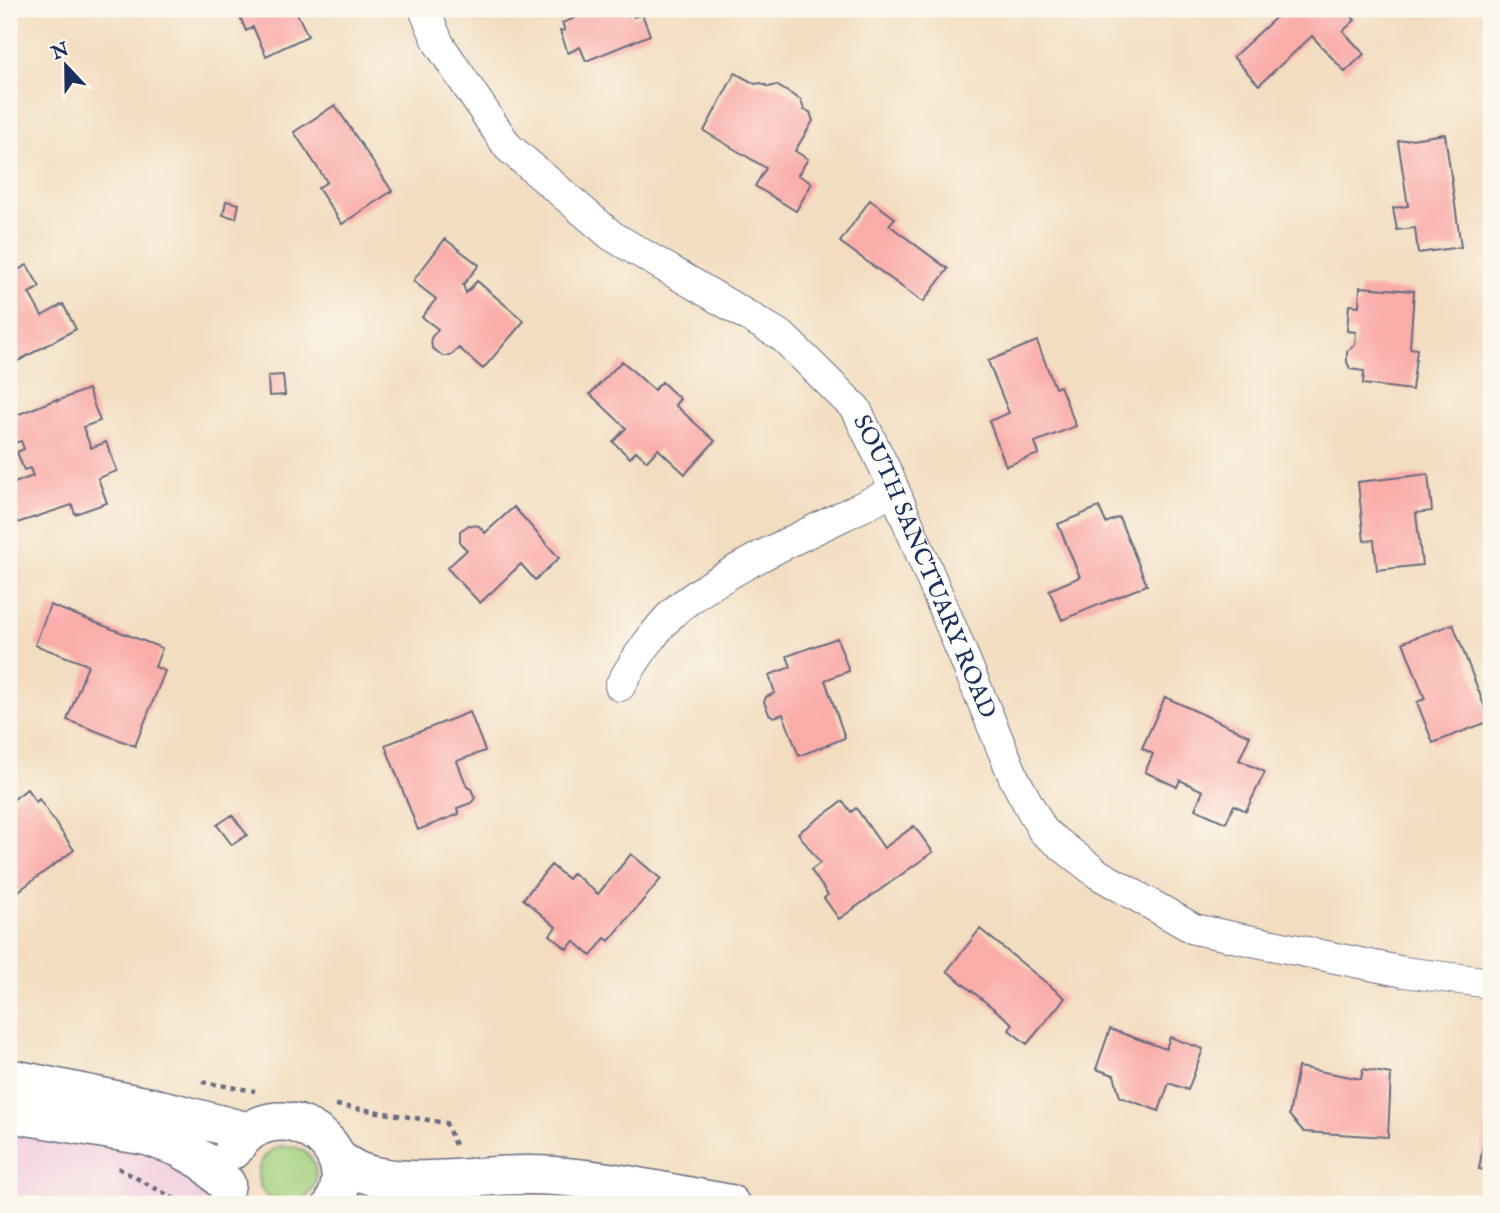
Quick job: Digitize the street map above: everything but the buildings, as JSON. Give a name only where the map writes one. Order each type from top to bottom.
[{"type":"street","name":"SOUTH SANCTUARY ROAD","points":[[424,9],[439,44],[508,147],[612,236],[782,336],[856,409],[894,491],[1015,780],[1043,831],[1098,874],[1194,929],[1404,972],[1491,983]]},
{"type":"street","points":[[620,686],[636,658],[680,607],[739,569],[894,491]]},
{"type":"street","points":[[9,1078],[160,1109],[249,1132]]},
{"type":"street","points":[[9,1113],[148,1136],[178,1147],[205,1163],[230,1194]]},
{"type":"street","points":[[230,1194],[228,1165],[235,1146],[249,1132],[265,1124],[282,1121],[300,1123],[316,1131],[329,1143],[337,1159],[340,1178],[333,1204]]},
{"type":"street","points":[[337,1159],[360,1172],[390,1178],[429,1180],[531,1175],[590,1181],[730,1204]]},
{"type":"path","points":[[117,1167],[184,1204]]},
{"type":"shaded area","points":[[9,1126],[147,1152],[217,1188],[225,1204],[9,1204]]},
{"type":"green space","points":[[287,1146],[303,1151],[311,1159],[316,1175],[311,1191],[303,1199],[287,1204],[271,1199],[263,1191],[258,1175],[263,1159],[271,1151]]}]
